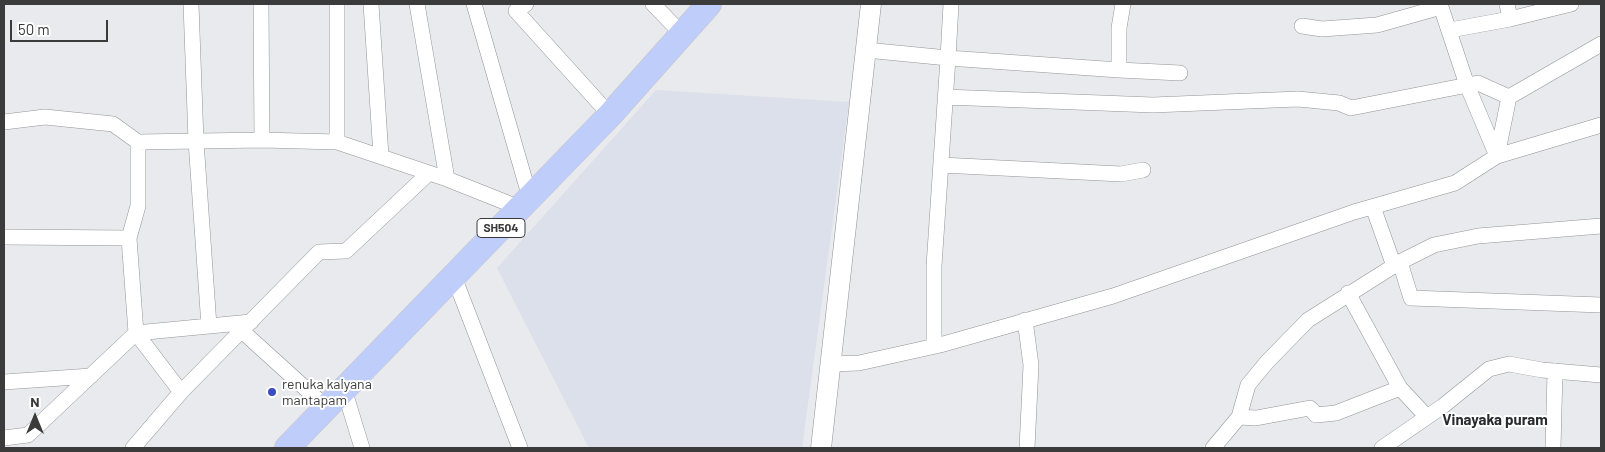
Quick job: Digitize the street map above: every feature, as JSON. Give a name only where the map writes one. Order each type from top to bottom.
[{"type":"main road","name":"SH504","points":[[287,448],[610,115],[709,4]]},
{"type":"street","points":[[191,4],[196,141],[209,326]]},
{"type":"street","points":[[261,4],[262,140]]},
{"type":"street","points":[[337,4],[337,142]]},
{"type":"street","points":[[371,4],[381,156]]},
{"type":"street","points":[[417,4],[447,179]]},
{"type":"street","points":[[474,4],[525,203]]},
{"type":"street","points":[[653,4],[682,34]]},
{"type":"street","points":[[821,448],[871,4]]},
{"type":"street","points":[[934,346],[934,266],[951,4]]},
{"type":"street","points":[[1120,70],[1119,28],[1123,4]]},
{"type":"street","points":[[1507,4],[1510,19]]},
{"type":"street","points":[[1450,30],[1510,19],[1572,4]]},
{"type":"street","points":[[1302,26],[1322,29],[1377,24],[1440,5],[1467,84],[1497,156]]},
{"type":"street","points":[[519,6],[610,115]]},
{"type":"street","points":[[1497,156],[1509,97],[1601,44]]},
{"type":"street","points":[[866,50],[948,58],[1180,74]]},
{"type":"street","points":[[945,97],[1153,105],[1298,99],[1339,103],[1351,108],[1467,84],[1478,84],[1509,97]]},
{"type":"street","points":[[4,122],[45,117],[113,124],[138,142],[262,140],[337,142],[525,203]]},
{"type":"street","points":[[831,364],[859,363],[934,346],[1113,296],[1373,206],[1456,183],[1497,156],[1601,125]]},
{"type":"street","points":[[138,142],[138,206],[129,238],[136,333],[181,392]]},
{"type":"street","points":[[941,165],[1121,174],[1143,170]]},
{"type":"street","points":[[133,448],[181,392],[319,252],[346,251],[429,173]]},
{"type":"street","points":[[1373,206],[1411,298],[1601,305]]},
{"type":"street","points":[[1213,448],[1239,417],[1248,386],[1267,362],[1308,320],[1348,293],[1397,264],[1434,245],[1478,236],[1601,226]]},
{"type":"street","points":[[4,237],[129,238]]},
{"type":"street","points":[[454,277],[520,448]]},
{"type":"street","points":[[1348,293],[1400,388],[1427,417]]},
{"type":"street","points":[[1025,320],[1031,365],[1027,448]]},
{"type":"street","points":[[14,448],[136,333],[209,326],[246,327],[327,408]]},
{"type":"street","points":[[1382,448],[1489,370],[1508,364],[1601,375]]},
{"type":"street","points":[[1553,448],[1555,371]]},
{"type":"street","points":[[4,382],[91,376]]},
{"type":"street","points":[[1239,417],[1256,418],[1310,408],[1316,415],[1336,413],[1400,388]]},
{"type":"street","points":[[344,389],[362,448]]},
{"type":"street","points":[[4,438],[28,435]]},
{"type":"shaded area","points":[[656,90],[849,102],[802,448],[589,448],[497,268]]},
{"type":"place","name":"renuka kalyana mantapam","points":[[272,392]]},
{"type":"district","name":"Vinayaka puram","points":[[1495,420]]}]
